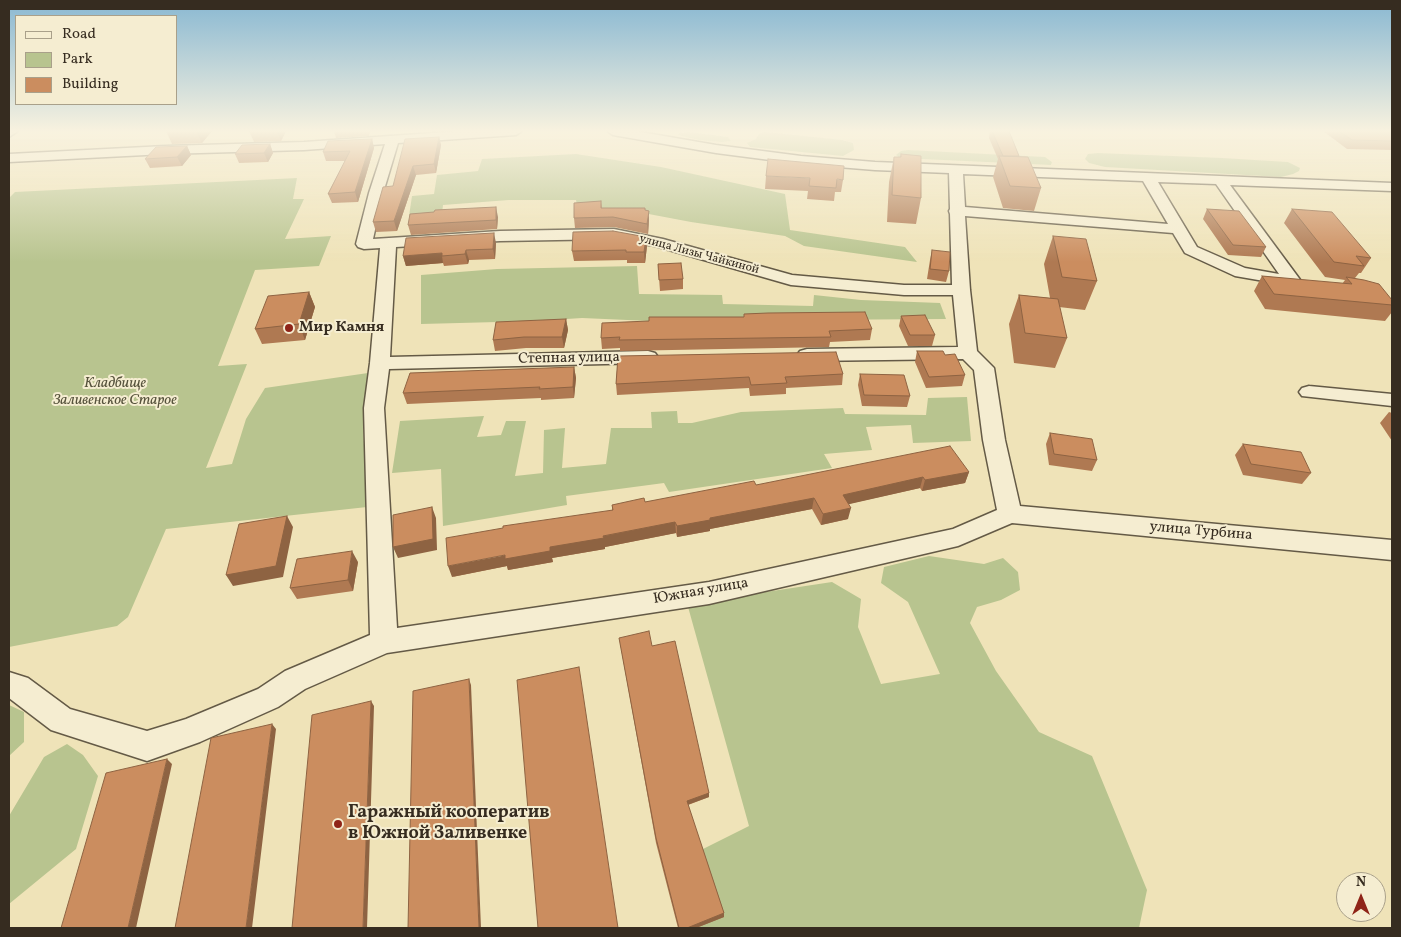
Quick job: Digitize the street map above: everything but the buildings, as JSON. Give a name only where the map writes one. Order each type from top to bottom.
[{"type":"street","name":"улица Лизы Чайкиной","points":[[382,175],[364,244],[500,236],[614,234],[657,242],[791,280],[876,289],[961,290]]},
{"type":"street","points":[[956,175],[956,211],[960,249],[961,290],[968,352],[984,368],[994,440],[1010,514]]},
{"type":"street","points":[[1069,175],[1392,187]]},
{"type":"street","points":[[1148,178],[1191,250],[1203,257],[1241,272],[1311,283]]},
{"type":"street","points":[[1220,180],[1293,281]]},
{"type":"street","points":[[956,211],[1178,229]]},
{"type":"street","points":[[384,642],[374,408],[380,363],[388,244]]},
{"type":"street","points":[[786,355],[968,352]]},
{"type":"street","name":"Степная улица","points":[[380,363],[669,357]]},
{"type":"street","points":[[1310,392],[1392,400]]},
{"type":"street","name":"улица Турбина","points":[[1010,514],[1392,550]]},
{"type":"street","name":"Южная улица","points":[[9,685],[18,686],[62,720],[147,746],[189,732],[260,701],[295,680],[384,642],[709,592],[958,537],[1010,514]]},
{"type":"green space","points":[[437,175],[696,175],[785,194],[790,230],[905,247],[917,262],[804,246],[785,236],[638,212],[577,206],[576,200],[509,200],[443,205],[442,214],[409,216],[412,196],[434,194]]},
{"type":"green space","points":[[1241,175],[1290,175],[1281,177]]},
{"type":"green space","name":"Кладбище Заливенское Старое","points":[[297,178],[293,199],[304,199],[285,239],[331,236],[319,266],[255,270],[218,366],[247,364],[206,468],[232,464],[246,419],[265,388],[368,373],[363,424],[367,507],[166,529],[128,617],[117,626],[9,647],[9,198],[15,192]]},
{"type":"green space","points":[[637,266],[639,294],[722,295],[723,304],[813,306],[814,295],[861,300],[940,303],[946,319],[650,321],[582,318],[421,324],[421,275],[497,269]]},
{"type":"green space","points":[[967,397],[971,441],[913,443],[911,425],[866,427],[872,450],[824,454],[832,468],[669,492],[664,483],[566,496],[567,505],[443,526],[441,469],[392,473],[400,421],[484,416],[477,437],[501,435],[506,421],[526,421],[515,476],[543,473],[544,430],[565,428],[562,468],[606,464],[611,428],[652,428],[651,412],[677,411],[678,423],[692,423],[741,412],[843,408],[845,414],[926,415],[928,398]]},
{"type":"green space","points":[[929,556],[984,564],[1003,558],[1018,572],[1020,590],[1001,600],[977,607],[970,623],[996,671],[1039,732],[1092,756],[1147,890],[1139,928],[696,928],[701,850],[749,826],[685,596],[706,601],[832,582],[861,599],[858,627],[881,684],[940,674],[908,602],[881,583],[884,567]]},
{"type":"green space","points":[[9,705],[24,712],[24,742],[9,756]]},
{"type":"green space","points":[[67,744],[83,755],[98,776],[76,849],[9,904],[9,816],[44,757]]},
{"type":"place","name":"Мир Камня","points":[[289,328]]},
{"type":"place","name":"Гаражный кооператив в Южной Заливенке","points":[[338,824]]}]
